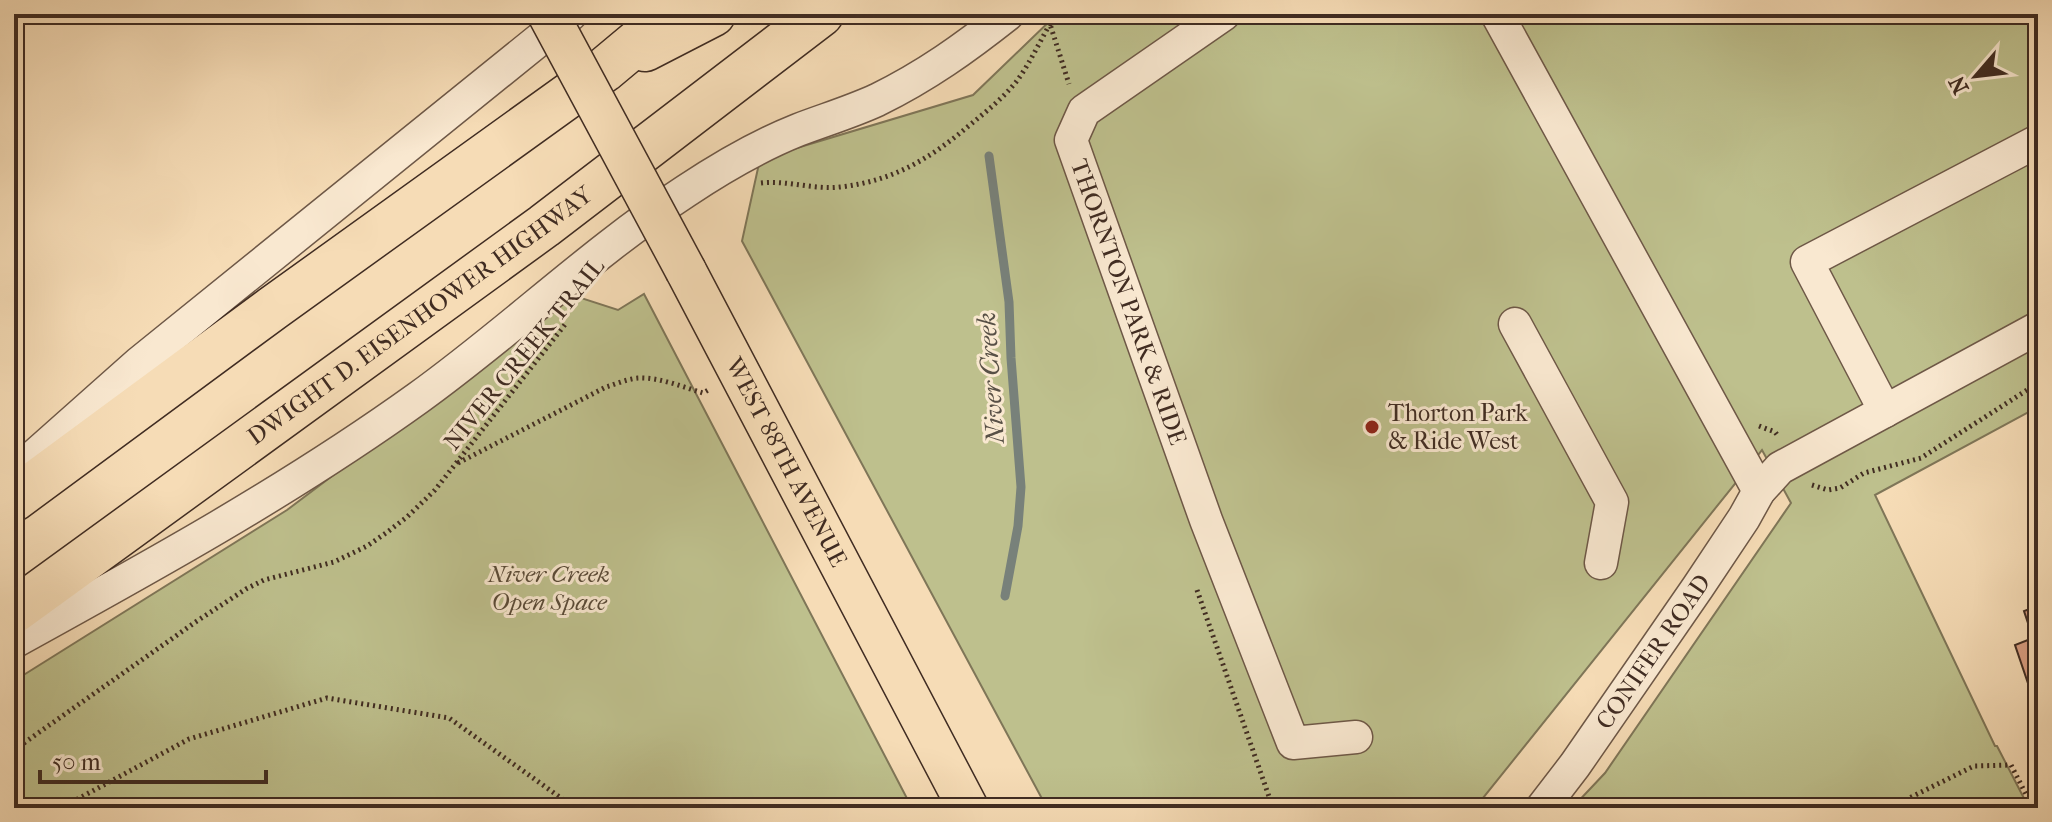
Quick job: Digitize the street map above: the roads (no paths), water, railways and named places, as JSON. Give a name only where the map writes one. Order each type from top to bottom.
[{"type":"highway","points":[[14,499],[604,70],[671,14]]},
{"type":"highway","points":[[604,70],[713,14]]},
{"type":"highway","name":"DWIGHT D. EISENHOWER HIGHWAY","points":[[14,611],[544,226],[821,14]]},
{"type":"highway","points":[[14,592],[71,570]]},
{"type":"main road","name":"WEST 88TH AVENUE","points":[[548,14],[968,808]]},
{"type":"street","points":[[14,474],[139,363],[571,14]]},
{"type":"street","points":[[14,642],[203,537],[348,447],[467,362],[596,257],[696,184],[748,153],[798,130],[855,110],[926,74],[1008,14]]},
{"type":"street","name":"THORNTON PARK & RIDE","points":[[1224,14],[1084,111],[1071,140],[1206,520],[1293,743],[1356,737]]},
{"type":"street","points":[[1497,14],[1759,491]]},
{"type":"street","points":[[1885,411],[1807,262],[2038,141]]},
{"type":"street","points":[[1515,324],[1612,502],[1601,563]]},
{"type":"street","name":"CONIFER ROAD","points":[[1542,808],[1698,587],[1759,491],[1780,468],[2038,328]]},
{"type":"waterway","name":"Niver Creek","points":[[989,156],[1009,302],[1021,487],[1018,526],[1005,596]]},
{"type":"place","name":"Thorton Park & Ride West","points":[[1372,427]]},
{"type":"park label","name":"Niver Creek Open Space","points":[[549,588]]}]
